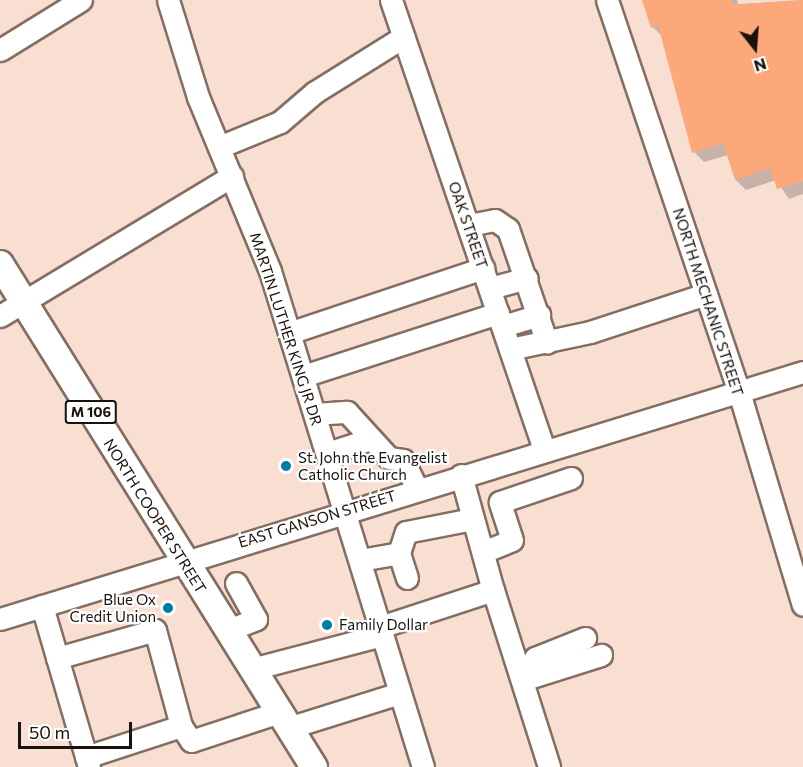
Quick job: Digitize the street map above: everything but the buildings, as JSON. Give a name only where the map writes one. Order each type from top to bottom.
[{"type":"main road","name":"NORTH COOPER STREET","points":[[0,264],[181,561],[228,630],[314,767]]},
{"type":"street","points":[[0,50],[81,0]]},
{"type":"street","name":"MARTIN LUTHER KING JR DR","points":[[168,0],[219,147],[232,176],[289,333],[423,767]]},
{"type":"street","name":"OAK STREET","points":[[391,0],[544,450]]},
{"type":"street","name":"NORTH MECHANIC STREET","points":[[607,0],[739,392],[803,605]]},
{"type":"street","points":[[219,147],[279,122],[315,92],[403,37]]},
{"type":"street","points":[[0,316],[232,176]]},
{"type":"street","points":[[469,225],[503,223],[527,278],[548,343]]},
{"type":"street","points":[[289,333],[483,268]]},
{"type":"street","points":[[490,288],[527,278]]},
{"type":"street","points":[[510,349],[548,343],[706,294]]},
{"type":"street","points":[[303,376],[500,320],[539,315]]},
{"type":"street","name":"EAST GANSON STREET","points":[[0,619],[345,510],[803,372]]},
{"type":"street","points":[[315,414],[347,412],[389,458],[404,460],[417,489]]},
{"type":"street","points":[[327,453],[371,439]]},
{"type":"street","points":[[460,475],[471,519],[549,767]]},
{"type":"street","points":[[483,552],[512,540],[500,502],[571,478]]},
{"type":"street","points":[[407,578],[399,553],[406,532],[471,519]]},
{"type":"street","points":[[360,560],[399,553]]},
{"type":"street","points":[[228,630],[256,619],[236,583]]},
{"type":"street","points":[[252,669],[381,631],[493,590]]},
{"type":"street","points":[[42,606],[88,762],[181,726]]},
{"type":"street","points":[[57,658],[155,630],[181,726],[191,741],[400,693]]},
{"type":"street","points":[[522,680],[535,657],[585,638]]},
{"type":"street","points":[[522,680],[601,655]]},
{"type":"place","name":"St. John the Evangelist Catholic Church","points":[[286,466]]},
{"type":"place","name":"Blue Ox Credit Union","points":[[168,608]]},
{"type":"place","name":"Family Dollar","points":[[327,625]]}]
